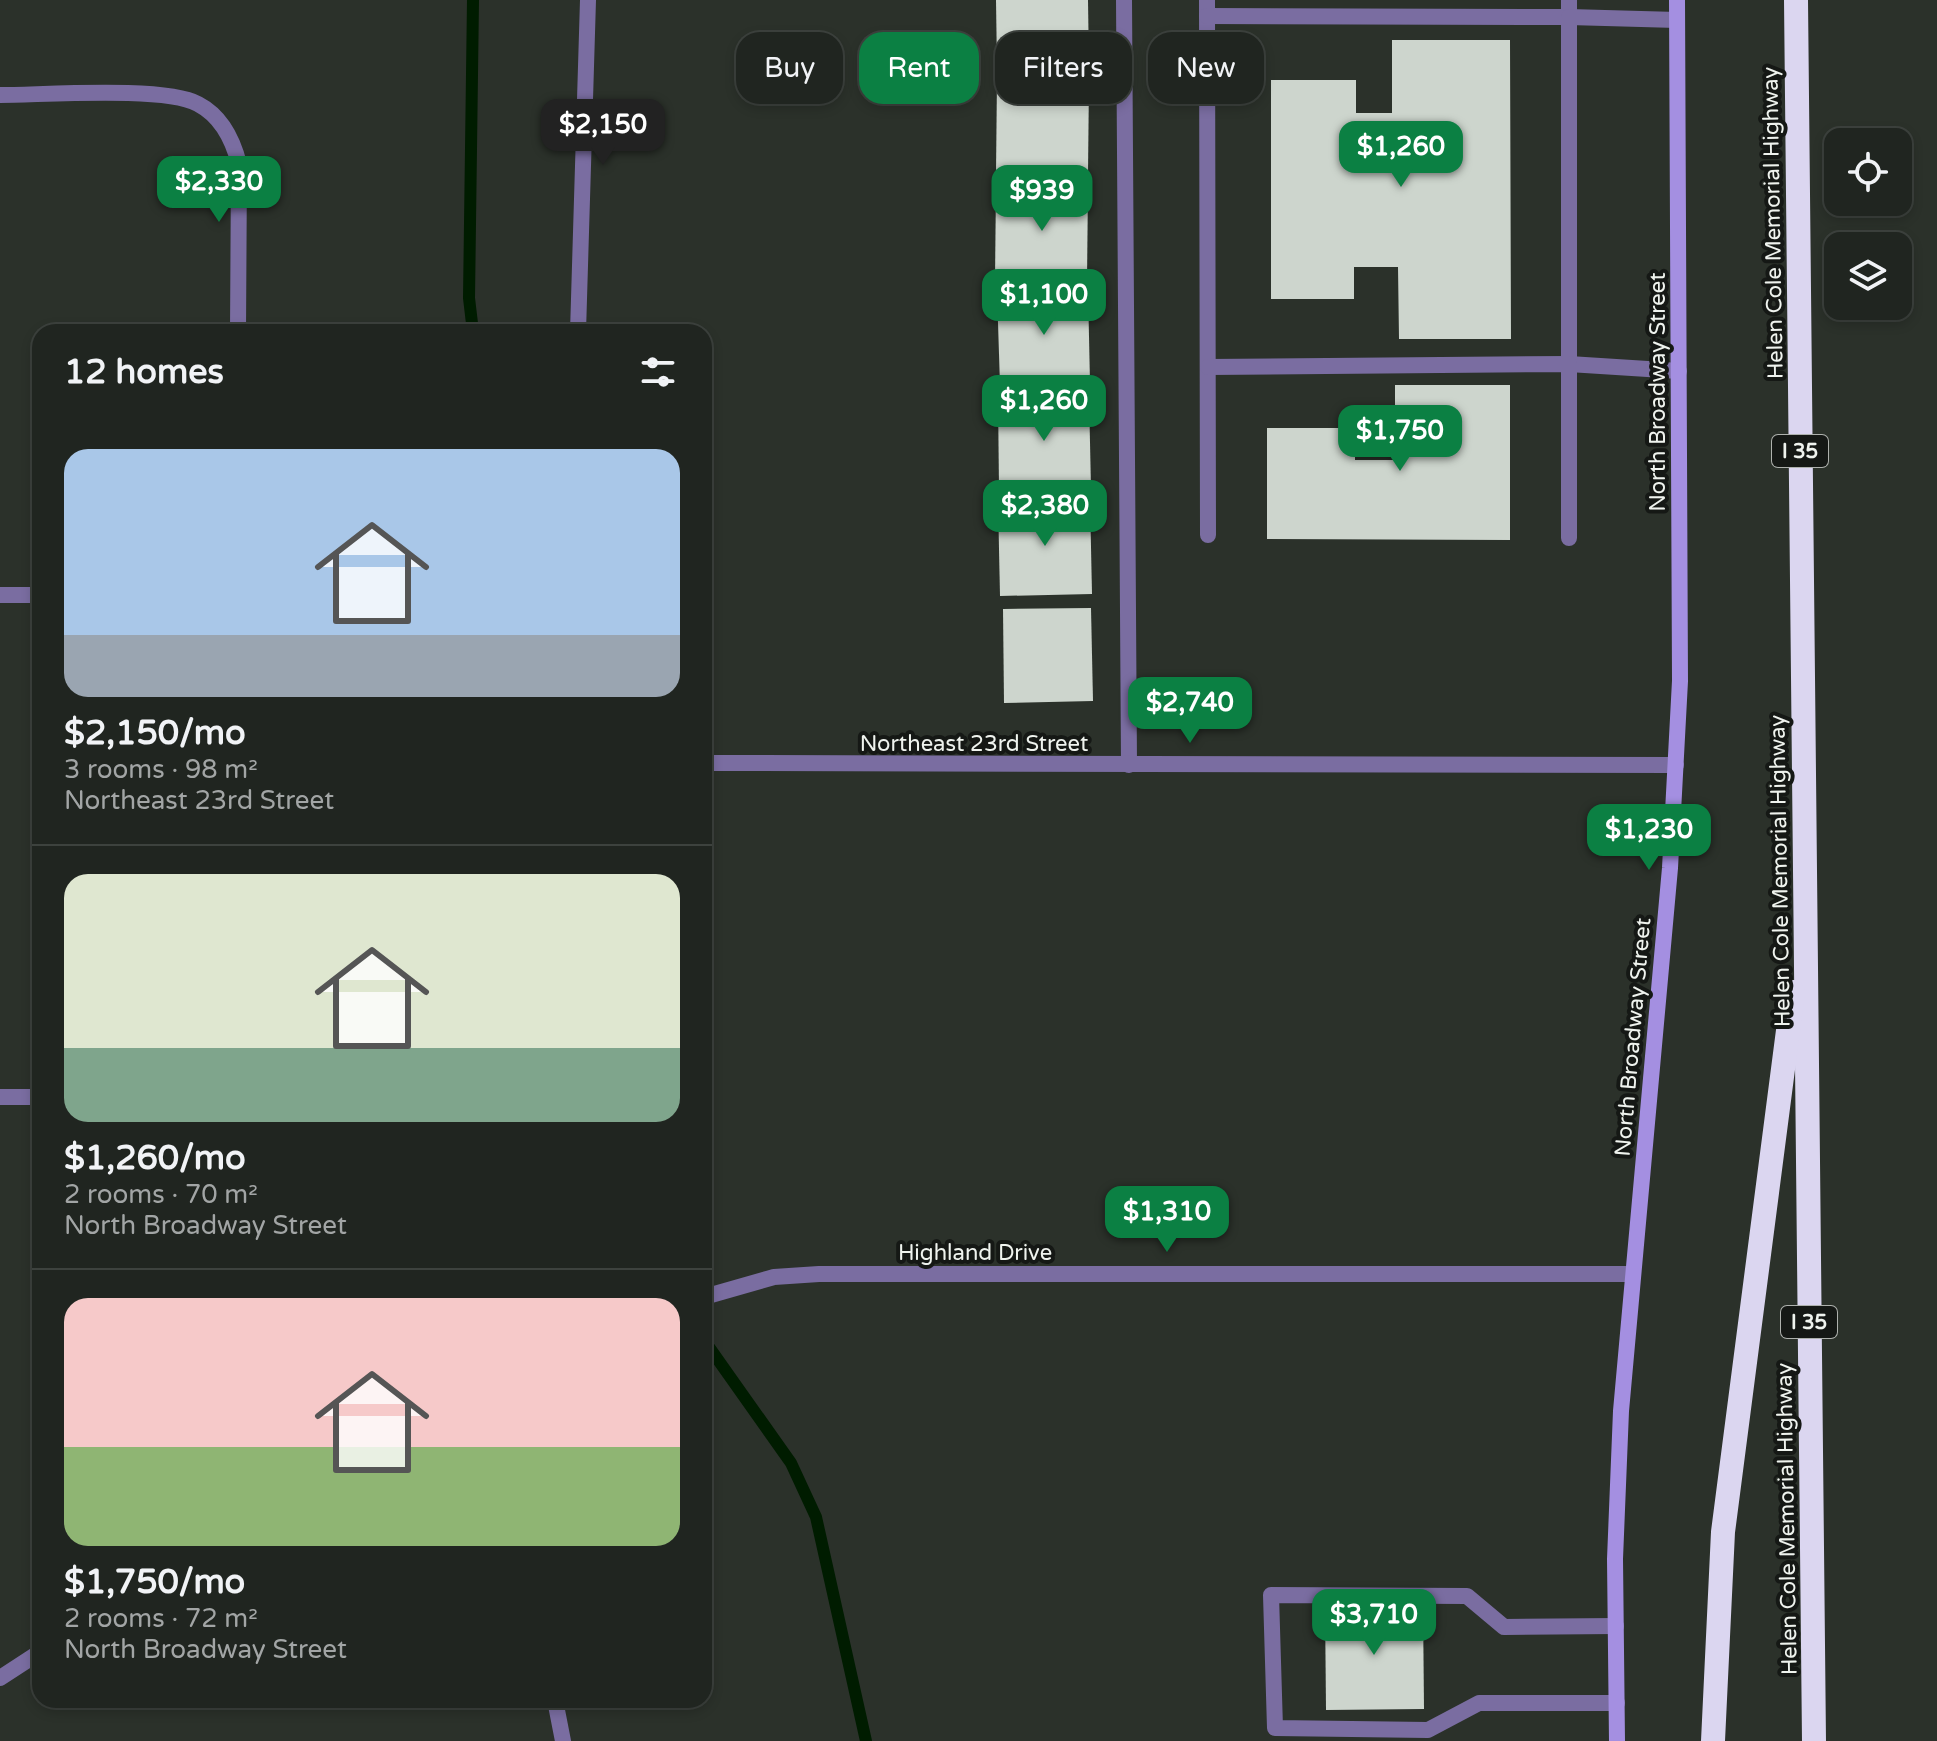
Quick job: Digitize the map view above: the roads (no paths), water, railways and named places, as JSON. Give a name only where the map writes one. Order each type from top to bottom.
[{"type":"highway","name":"Helen Cole Memorial Highway","points":[[1796,0],[1814,1741]]},
{"type":"highway","points":[[1713,1741],[1723,1532],[1805,903]]},
{"type":"main road","name":"North Broadway Street","points":[[1617,1741],[1621,1411],[1670,868],[1680,667],[1677,0]]},
{"type":"street","points":[[578,324],[588,0]]},
{"type":"street","points":[[1124,0],[1129,765]]},
{"type":"street","points":[[1208,535],[1207,8],[1569,8],[1677,20]]},
{"type":"street","points":[[1569,8],[1569,538]]},
{"type":"street","points":[[0,95],[174,95],[208,111],[233,141],[239,164],[238,324]]},
{"type":"street","points":[[1208,367],[1569,364],[1679,371]]},
{"type":"street","points":[[0,595],[32,595]]},
{"type":"street","name":"Northeast 23rd Street","points":[[712,763],[1676,765]]},
{"type":"street","points":[[0,1097],[32,1097]]},
{"type":"street","name":"Highland Drive","points":[[712,1295],[774,1277],[819,1274],[1632,1274]]},
{"type":"street","points":[[1616,1626],[1504,1627],[1467,1596],[1271,1595],[1275,1728],[1428,1730],[1479,1703],[1617,1703]]},
{"type":"street","points":[[0,1678],[32,1657]]},
{"type":"street","points":[[557,1708],[563,1741]]},
{"type":"waterway","points":[[472,324],[469,298],[473,0]]},
{"type":"waterway","points":[[712,1351],[791,1463],[816,1517],[866,1741]]}]
